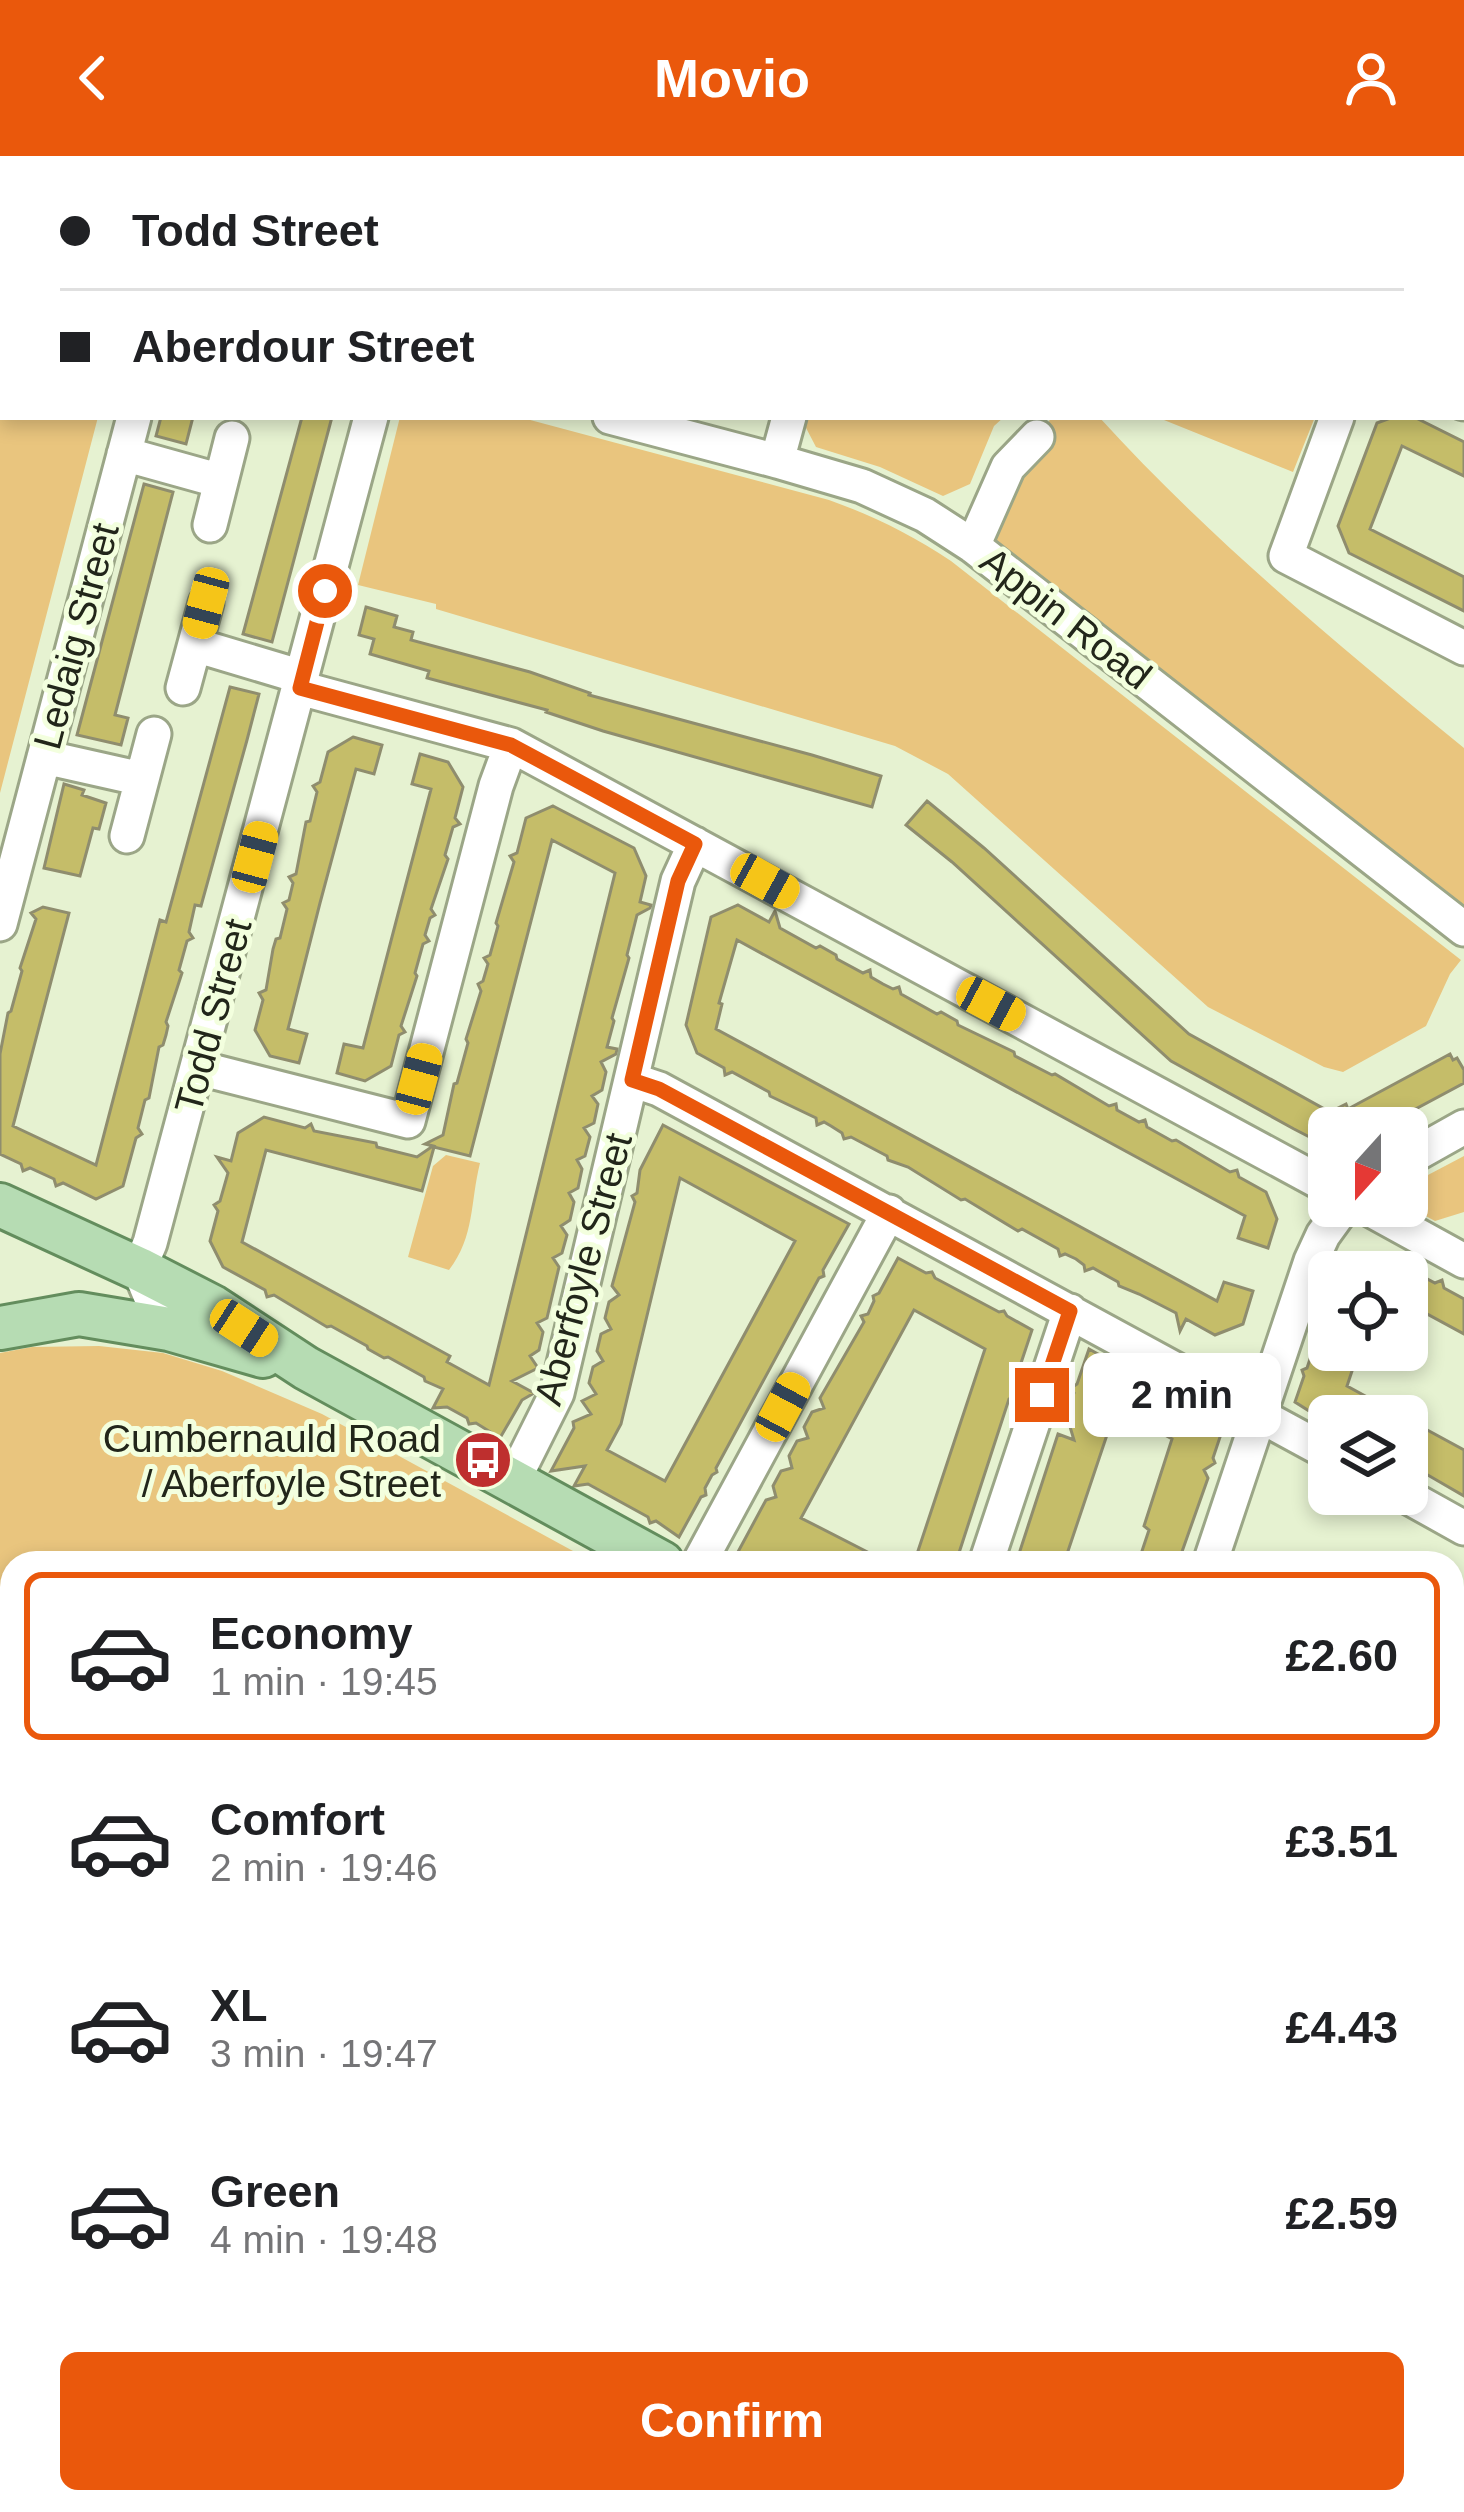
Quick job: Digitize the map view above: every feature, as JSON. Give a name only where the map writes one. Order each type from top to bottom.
[{"type":"main road","points":[[0,1205],[213,1307],[306,1368],[641,1551]]},
{"type":"main road","points":[[0,1328],[79,1314],[113,1293],[139,1269]]},
{"type":"main road","points":[[0,1297],[169,1329],[306,1368]]},
{"type":"street","name":"Ledaig Street","points":[[0,924],[133,420]]},
{"type":"street","name":"Todd Street","points":[[139,1269],[199,1068],[370,420]]},
{"type":"street","name":"Appin Road","points":[[621,420],[862,487],[925,515],[973,545],[1464,929]]},
{"type":"street","points":[[777,461],[788,420]]},
{"type":"street","points":[[1336,420],[1286,556],[1464,647]]},
{"type":"street","points":[[973,545],[1008,467],[1037,436]]},
{"type":"street","points":[[209,525],[232,438]]},
{"type":"street","points":[[124,454],[221,481]]},
{"type":"street","points":[[183,688],[206,603]]},
{"type":"street","points":[[195,645],[301,683],[511,745],[1308,1176]]},
{"type":"street","points":[[127,836],[154,734]]},
{"type":"street","points":[[199,1068],[408,1121],[496,786],[511,745]]},
{"type":"street","points":[[44,757],[142,779]]},
{"type":"street","name":"Aberfoyle Street","points":[[514,1480],[557,1393],[678,881],[695,844]]},
{"type":"street","points":[[632,1080],[659,1089],[1308,1441]]},
{"type":"street","points":[[1428,1147],[1464,1127]]},
{"type":"street","points":[[705,1551],[889,1212]]},
{"type":"street","points":[[1214,1551],[1310,1261],[1329,1227]]},
{"type":"street","points":[[1402,1227],[1464,1261]]},
{"type":"street","points":[[139,1269],[169,1329]]},
{"type":"street","points":[[990,1551],[1070,1311]]},
{"type":"street","points":[[1428,1508],[1464,1528]]},
{"type":"shaded area","points":[[0,420],[97,420],[0,793]]},
{"type":"shaded area","points":[[399,420],[530,420],[829,500],[877,519],[951,561],[1461,960],[1426,1026],[1343,1072],[1324,1067],[1208,1007],[948,774],[895,746],[436,609],[436,604],[358,585]]},
{"type":"shaded area","points":[[805,420],[1001,420],[970,484],[943,496],[880,467],[816,447]]},
{"type":"shaded area","points":[[1050,420],[1102,420],[1229,547],[1464,748],[1464,912],[1088,619],[995,540]]},
{"type":"shaded area","points":[[1164,420],[1314,420],[1293,472]]},
{"type":"shaded area","points":[[446,1155],[480,1163],[468,1232],[449,1270],[408,1257],[433,1166]]},
{"type":"shaded area","points":[[1464,1156],[1464,1212],[1435,1221],[1428,1217],[1428,1175]]},
{"type":"shaded area","points":[[99,1346],[163,1353],[222,1371],[322,1414],[573,1551],[0,1551],[0,1353],[32,1347]]},
{"type":"building","points":[[160,420],[192,420],[186,444],[156,436]]},
{"type":"building","points":[[301,420],[331,420],[272,642],[243,634]]},
{"type":"building","points":[[1420,420],[1464,442],[1464,476],[1402,446],[1370,529],[1464,577],[1464,611],[1349,553],[1338,526],[1377,423]]},
{"type":"building","points":[[144,484],[173,492],[115,715],[128,718],[121,745],[77,735]]},
{"type":"building","points":[[366,607],[397,616],[394,627],[413,632],[411,640],[881,776],[872,807],[427,678],[429,671],[370,654],[374,639],[359,635]]},
{"type":"building","points":[[230,687],[259,694],[247,740],[201,906],[195,905],[189,932],[193,938],[187,941],[166,1035],[145,1100],[138,1128],[142,1134],[136,1138],[123,1186],[96,1199],[63,1183],[56,1186],[54,1179],[30,1168],[23,1171],[21,1164],[0,1154],[0,1054],[36,919],[31,913],[43,907],[69,913],[13,1126],[96,1165],[160,920],[166,922]]},
{"type":"building","points":[[353,737],[382,745],[374,774],[356,769],[320,903],[288,1029],[307,1034],[299,1063],[270,1056],[255,1030],[263,1000],[259,993],[266,990],[273,949],[280,938],[287,909],[283,903],[289,900],[293,883],[289,877],[296,874],[317,792],[313,786],[320,782],[328,752]]},
{"type":"building","points":[[420,754],[448,762],[463,787],[455,818],[460,824],[453,827],[445,855],[448,859],[431,909],[435,915],[425,935],[429,941],[423,944],[401,1026],[405,1032],[399,1035],[391,1066],[365,1081],[337,1073],[344,1044],[363,1048],[431,789],[412,784]]},
{"type":"building","points":[[64,784],[106,803],[99,829],[93,828],[80,876],[44,868]]},
{"type":"building","points":[[927,801],[1189,1034],[1321,1107],[1308,1107],[1308,1136],[1171,1061],[906,825]]},
{"type":"building","points":[[553,806],[634,848],[646,876],[640,902],[651,905],[637,915],[607,1047],[617,1049],[616,1054],[601,1062],[606,1072],[602,1090],[592,1096],[598,1104],[594,1123],[584,1128],[590,1137],[585,1156],[577,1160],[582,1169],[578,1188],[569,1193],[574,1202],[570,1220],[561,1226],[567,1235],[562,1253],[553,1258],[559,1267],[547,1318],[537,1323],[543,1332],[539,1350],[530,1356],[538,1368],[512,1381],[534,1393],[522,1400],[500,1438],[447,1407],[433,1408],[443,1389],[424,1377],[274,1295],[267,1297],[265,1290],[223,1267],[210,1241],[218,1211],[214,1205],[220,1201],[228,1173],[217,1157],[231,1161],[238,1133],[264,1117],[305,1128],[311,1124],[314,1131],[417,1157],[433,1146],[425,1144],[443,1135],[481,991],[478,984],[488,964],[484,958],[490,955],[514,862],[510,856],[517,853],[526,818]],"holes":[[[552,840],[615,873],[489,1385],[447,1362],[450,1356],[242,1242],[266,1150],[422,1191],[434,1147],[470,1156]]]},
{"type":"building","points":[[738,905],[769,922],[775,911],[780,928],[863,973],[870,970],[871,977],[883,984],[899,987],[901,994],[1109,1106],[1116,1104],[1117,1110],[1139,1122],[1145,1120],[1147,1127],[1230,1172],[1237,1170],[1239,1177],[1266,1192],[1277,1219],[1268,1248],[1238,1238],[1245,1216],[737,940],[716,1029],[1217,1301],[1224,1282],[1253,1291],[1243,1324],[1215,1335],[1186,1319],[1180,1331],[1176,1313],[1093,1268],[1085,1271],[1076,1259],[1060,1256],[1058,1249],[851,1137],[844,1139],[824,1122],[817,1125],[816,1118],[732,1072],[725,1075],[724,1068],[697,1053],[686,1025],[711,917]]},
{"type":"building","points":[[1450,1054],[1464,1070],[1464,1083],[1419,1107],[1352,1107]]},
{"type":"building","points":[[663,1125],[849,1224],[705,1488],[706,1495],[679,1537],[588,1484],[574,1486],[585,1466],[551,1471],[573,1422],[591,1414],[582,1401],[596,1394],[589,1383],[593,1367],[603,1361],[597,1351],[601,1334],[611,1329],[605,1318],[609,1302],[619,1295],[612,1286],[640,1170]],"holes":[[[680,1178],[795,1241],[665,1481],[607,1450],[621,1424]]]},
{"type":"building","points":[[898,1258],[932,1272],[935,1278],[1032,1330],[960,1551],[918,1551],[985,1349],[914,1310],[801,1518],[866,1551],[738,1551],[766,1500],[776,1497],[773,1486],[781,1471],[792,1468],[789,1456],[797,1441],[808,1438],[804,1427],[812,1412],[824,1408],[820,1398],[864,1322],[861,1316],[868,1314],[873,1296]]},
{"type":"building","points":[[1428,1279],[1442,1280],[1444,1288],[1464,1299],[1464,1334],[1428,1314]]},
{"type":"building","points":[[1089,1349],[1232,1428],[1221,1434],[1215,1463],[1204,1470],[1208,1478],[1182,1551],[1142,1551],[1149,1530],[1144,1526],[1172,1439],[1116,1408],[1068,1551],[1020,1551],[1058,1434],[1074,1440],[1065,1410],[1074,1393],[1071,1388],[1077,1384]]},
{"type":"building","points":[[1302,1370],[1352,1371],[1347,1386],[1364,1395],[1308,1395],[1308,1410],[1295,1402]]},
{"type":"building","points":[[1428,1430],[1464,1450],[1464,1496],[1428,1475]]},
{"type":"place","name":"Cumbernauld Road / Aberfoyle Street","points":[[483,1460]]},
{"type":"route","points":[[325,591],[300,688],[511,745],[695,844],[678,881],[632,1080],[659,1089],[1070,1311],[1042,1395]]}]
